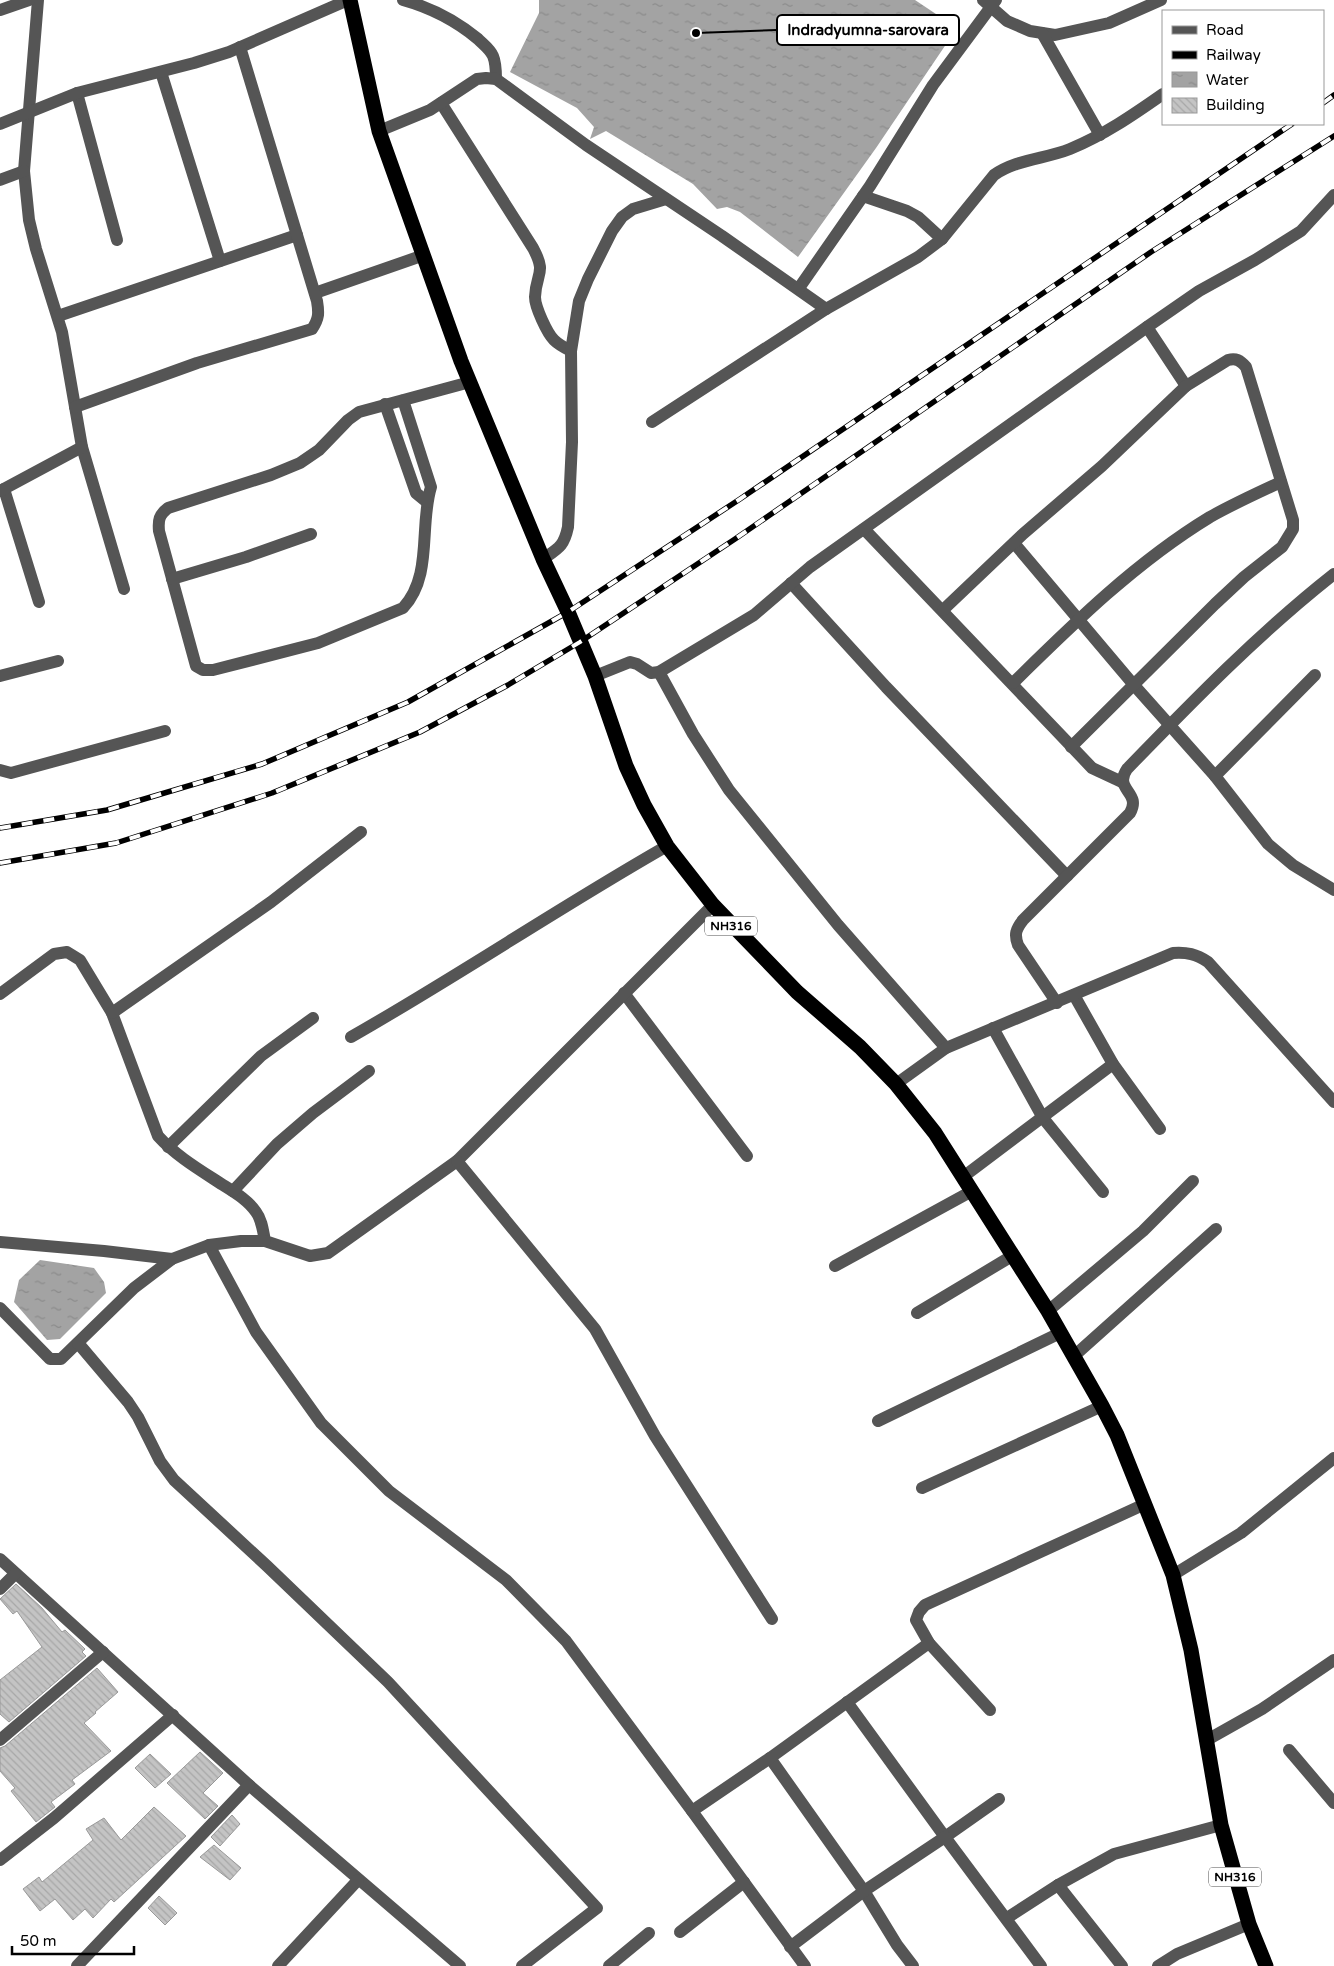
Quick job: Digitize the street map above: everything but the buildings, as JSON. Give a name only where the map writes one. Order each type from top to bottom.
[{"type":"highway","name":"NH316","points":[[349,0],[379,131],[470,382],[543,559],[595,676],[626,766],[644,804],[667,846],[713,905],[797,992],[860,1047],[896,1084],[935,1133],[1048,1311],[1117,1435],[1173,1575],[1191,1650],[1220,1825],[1249,1924],[1266,1966]]},
{"type":"street","points":[[0,10],[29,0]]},
{"type":"street","points":[[38,0],[24,170],[29,220],[62,332],[82,447],[124,590]]},
{"type":"street","points":[[0,124],[77,94],[194,63],[240,47],[349,0]]},
{"type":"street","points":[[403,0],[424,6],[464,27],[493,55],[496,79]]},
{"type":"street","points":[[799,288],[863,196],[933,85],[990,3],[1006,20],[1030,31],[1055,35],[1109,23],[1161,0]]},
{"type":"street","points":[[1042,33],[1100,135]]},
{"type":"street","points":[[75,407],[197,363],[312,329],[318,320],[319,312],[315,293],[240,47]]},
{"type":"street","points":[[161,72],[220,261]]},
{"type":"street","points":[[379,131],[430,110],[477,79],[496,79],[586,145],[799,288],[826,309]]},
{"type":"street","points":[[77,94],[117,240]]},
{"type":"street","points":[[652,422],[826,309],[918,257],[942,239],[994,175],[1005,167],[1068,150],[1116,127],[1162,95]]},
{"type":"street","points":[[442,103],[533,248],[541,267],[535,299],[537,308],[553,339],[560,346],[571,351]]},
{"type":"street","points":[[0,180],[24,170]]},
{"type":"street","points":[[595,676],[630,662],[651,673],[659,672],[754,615],[810,566],[1199,290],[1254,260],[1301,231],[1334,195]]},
{"type":"street","points":[[863,196],[907,211],[918,217],[942,239]]},
{"type":"street","points":[[543,559],[561,546],[568,527],[572,442],[571,351],[579,301],[612,231],[622,217],[633,210],[666,199]]},
{"type":"street","points":[[58,316],[297,235]]},
{"type":"street","points":[[315,293],[424,256]]},
{"type":"street","points":[[1147,327],[1186,386]]},
{"type":"street","points":[[943,610],[1014,543],[1102,466],[1186,386],[1228,360],[1241,361],[1246,367],[1293,520],[1293,529],[1282,547],[1244,577],[1215,604],[1071,747]]},
{"type":"street","points":[[403,400],[431,487],[426,502],[420,580],[412,598],[403,608],[318,642],[214,670],[202,670],[196,666],[158,522],[161,513],[168,508],[300,463],[319,450],[348,420],[359,412],[385,404],[470,382]]},
{"type":"street","points":[[385,404],[416,493],[426,502]]},
{"type":"street","points":[[39,602],[2,490],[82,447]]},
{"type":"street","points":[[1013,683],[1127,576],[1180,537],[1235,504],[1281,482]]},
{"type":"street","points":[[864,529],[1013,683],[1071,747],[1092,768],[1122,782],[1134,800],[1130,813],[1016,928],[1015,937],[1018,945],[1057,1003]]},
{"type":"street","points":[[172,579],[246,557],[311,534]]},
{"type":"street","points":[[1014,543],[1078,620],[1214,776],[1268,844],[1278,854],[1334,890]]},
{"type":"street","points":[[1122,782],[1122,775],[1127,769],[1209,684],[1303,598],[1334,574]]},
{"type":"street","points":[[791,583],[886,688],[1067,876]]},
{"type":"street","points":[[0,676],[58,661]]},
{"type":"street","points":[[659,672],[693,734],[729,790],[832,918],[946,1048]]},
{"type":"street","points":[[1214,776],[1315,675]]},
{"type":"street","points":[[0,770],[11,773],[165,731]]},
{"type":"street","points":[[112,1013],[271,902],[361,832]]},
{"type":"street","points":[[351,1038],[437,987],[606,881],[667,846]]},
{"type":"street","points":[[0,1308],[50,1359],[60,1359],[134,1288],[172,1259],[209,1245],[241,1241],[265,1241],[310,1256],[328,1253],[457,1162],[713,905]]},
{"type":"street","points":[[0,994],[54,954],[67,952],[80,960],[112,1013],[158,1136],[168,1147],[244,1199],[256,1211],[261,1222],[265,1241]]},
{"type":"street","points":[[896,1084],[946,1048],[1173,953],[1186,952],[1198,955],[1208,962],[1334,1102]]},
{"type":"street","points":[[624,993],[747,1156]]},
{"type":"street","points":[[1074,995],[1112,1064],[1160,1129]]},
{"type":"street","points":[[168,1147],[261,1056],[313,1018]]},
{"type":"street","points":[[993,1028],[1043,1118],[1103,1192]]},
{"type":"street","points":[[963,1177],[1112,1064]]},
{"type":"street","points":[[233,1191],[277,1144],[312,1113],[369,1071]]},
{"type":"street","points":[[457,1162],[595,1329],[655,1436],[772,1619]]},
{"type":"street","points":[[1048,1311],[1143,1231],[1193,1181]]},
{"type":"street","points":[[835,1266],[972,1191]]},
{"type":"street","points":[[1074,1356],[1216,1228]]},
{"type":"street","points":[[0,1242],[172,1259]]},
{"type":"street","points":[[209,1245],[256,1332],[321,1423],[389,1491],[506,1580],[566,1642],[805,1966]]},
{"type":"street","points":[[917,1313],[1012,1256]]},
{"type":"street","points":[[878,1421],[1060,1333]]},
{"type":"street","points":[[78,1343],[128,1402],[138,1417],[160,1461],[174,1480],[268,1566],[388,1682],[597,1908],[522,1966]]},
{"type":"street","points":[[922,1488],[1102,1406]]},
{"type":"street","points":[[1173,1575],[1241,1532],[1334,1458]]},
{"type":"street","points":[[990,1710],[929,1643],[916,1620],[919,1612],[925,1605],[1145,1504]]},
{"type":"street","points":[[0,1559],[249,1785],[460,1966]]},
{"type":"street","points":[[0,1589],[15,1574]]},
{"type":"street","points":[[692,1811],[770,1758],[929,1643]]},
{"type":"street","points":[[0,1740],[103,1652]]},
{"type":"street","points":[[1207,1740],[1262,1709],[1334,1660]]},
{"type":"street","points":[[847,1702],[1041,1966]]},
{"type":"street","points":[[0,1860],[54,1818],[173,1715]]},
{"type":"street","points":[[1289,1750],[1334,1803]]},
{"type":"street","points":[[770,1758],[864,1891],[897,1945],[913,1966]]},
{"type":"street","points":[[77,1966],[249,1785]]},
{"type":"street","points":[[790,1947],[864,1891],[998,1799]]},
{"type":"street","points":[[1007,1918],[1058,1885],[1114,1854],[1220,1825]]},
{"type":"street","points":[[278,1966],[358,1880]]},
{"type":"street","points":[[680,1932],[744,1882]]},
{"type":"street","points":[[1058,1885],[1122,1966]]},
{"type":"street","points":[[1158,1966],[1177,1954],[1249,1924]]},
{"type":"street","points":[[609,1966],[649,1933]]},
{"type":"water","points":[[539,0],[915,0],[957,28],[876,148],[798,257],[740,212],[727,207],[717,209],[693,184],[606,131],[590,139],[594,127],[577,108],[510,72],[539,13]]},
{"type":"water","points":[[40,1260],[94,1268],[104,1282],[106,1293],[60,1339],[47,1340],[14,1302],[19,1280]]},
{"type":"railway","points":[[1324,102],[1334,95]]},
{"type":"railway","points":[[0,828],[107,810],[262,764],[408,702],[568,612],[740,499],[1291,125]]},
{"type":"railway","points":[[0,863],[116,843],[272,793],[420,732],[508,685],[580,642],[735,539],[1151,252],[1334,136]]},
{"type":"place","name":"Indradyumna-sarovara","points":[[696,33]]}]
